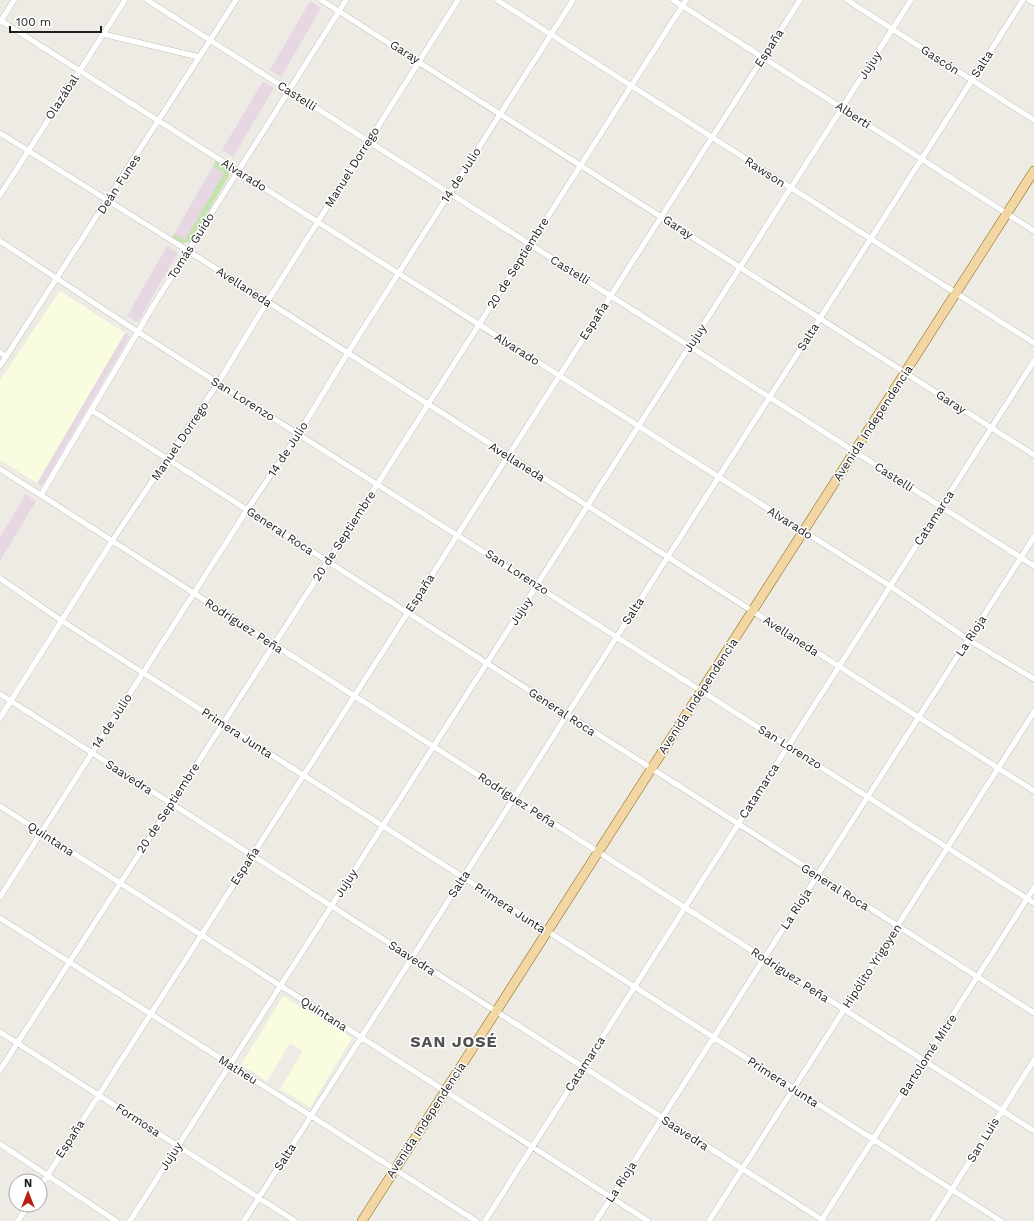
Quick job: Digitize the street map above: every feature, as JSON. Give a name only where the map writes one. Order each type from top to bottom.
[{"type":"main road","name":"Avenida Independencia","points":[[362,1221],[1034,171]]},
{"type":"street","points":[[0,21],[14,0]]},
{"type":"street","name":"Olazábal","points":[[0,195],[125,0]]},
{"type":"street","name":"Castelli","points":[[147,0],[1034,566]]},
{"type":"street","name":"Deán Funes","points":[[0,366],[58,279],[236,0]]},
{"type":"street","name":"Garay","points":[[321,0],[581,164],[1034,455]]},
{"type":"street","name":"Tomás Guido","points":[[40,495],[188,251],[346,0]]},
{"type":"street","name":"Manuel Dorrego","points":[[0,718],[112,541],[168,460],[218,383],[267,302],[458,0]]},
{"type":"street","name":"Rawson","points":[[497,0],[1034,343]]},
{"type":"street","name":"14 de Julio","points":[[0,897],[247,510],[299,433],[398,273],[573,0]]},
{"type":"street","name":"Alberti","points":[[673,0],[1034,231]]},
{"type":"street","name":"20 de Septiembre","points":[[0,1070],[378,483],[686,0]]},
{"type":"street","name":"España","points":[[48,1175],[800,0]]},
{"type":"street","name":"Gascón","points":[[847,0],[1034,120]]},
{"type":"street","name":"Jujuy","points":[[130,1221],[911,0]]},
{"type":"street","name":"Salta","points":[[244,1221],[1023,0]]},
{"type":"street","points":[[1029,0],[1034,3]]},
{"type":"street","name":"Alvarado","points":[[0,21],[80,70],[890,586],[968,640],[1034,679]]},
{"type":"street","points":[[103,34],[199,57]]},
{"type":"street","name":"Avellaneda","points":[[0,133],[188,251],[1034,792]]},
{"type":"street","name":"San Lorenzo","points":[[0,241],[138,332],[378,483],[1034,903]]},
{"type":"street","points":[[0,352],[6,356]]},
{"type":"street","name":"Catamarca","points":[[485,1221],[1034,361]]},
{"type":"street","name":"General Roca","points":[[91,410],[1034,1014]]},
{"type":"street","name":"Rodríguez Peña","points":[[0,469],[1034,1131]]},
{"type":"street","name":"La Rioja","points":[[596,1221],[1034,537]]},
{"type":"street","name":"Primera Junta","points":[[1,579],[62,621],[222,724],[1001,1221]]},
{"type":"street","name":"Saavedra","points":[[0,694],[412,958],[584,1066],[823,1221]]},
{"type":"street","name":"Hipólito Yrigoyen","points":[[709,1221],[1034,712]]},
{"type":"street","name":"Quintana","points":[[0,806],[648,1221]]},
{"type":"street","name":"Bartolomé Mitre","points":[[823,1221],[1034,888]]},
{"type":"street","name":"Matheu","points":[[0,918],[476,1221]]},
{"type":"street","name":"Formosa","points":[[0,1032],[296,1221]]},
{"type":"street","name":"San Luis","points":[[932,1221],[1034,1060]]},
{"type":"street","points":[[0,1144],[45,1173]]},
{"type":"street","points":[[48,1175],[116,1221]]},
{"type":"shaded area","points":[[310,1],[321,8],[281,77],[270,70]]},
{"type":"shaded area","points":[[263,81],[274,88],[233,157],[222,150]]},
{"type":"shaded area","points":[[213,166],[224,173],[185,241],[174,234]]},
{"type":"shaded area","points":[[167,246],[178,253],[138,322],[127,316]]},
{"type":"shaded area","points":[[60,291],[125,333],[37,483],[0,460],[0,380]]},
{"type":"shaded area","points":[[125,333],[130,336],[42,486],[37,483]]},
{"type":"shaded area","points":[[26,494],[36,501],[0,561],[0,537]]},
{"type":"shaded area","points":[[283,996],[352,1038],[310,1107],[280,1089],[303,1051],[290,1043],[267,1081],[241,1065]]},
{"type":"green space","points":[[216,161],[229,170],[229,176],[190,242],[182,243],[172,237],[174,234],[185,240],[224,173],[213,166]]},
{"type":"district","name":"SAN JOSÉ","points":[[454,1041]]}]
